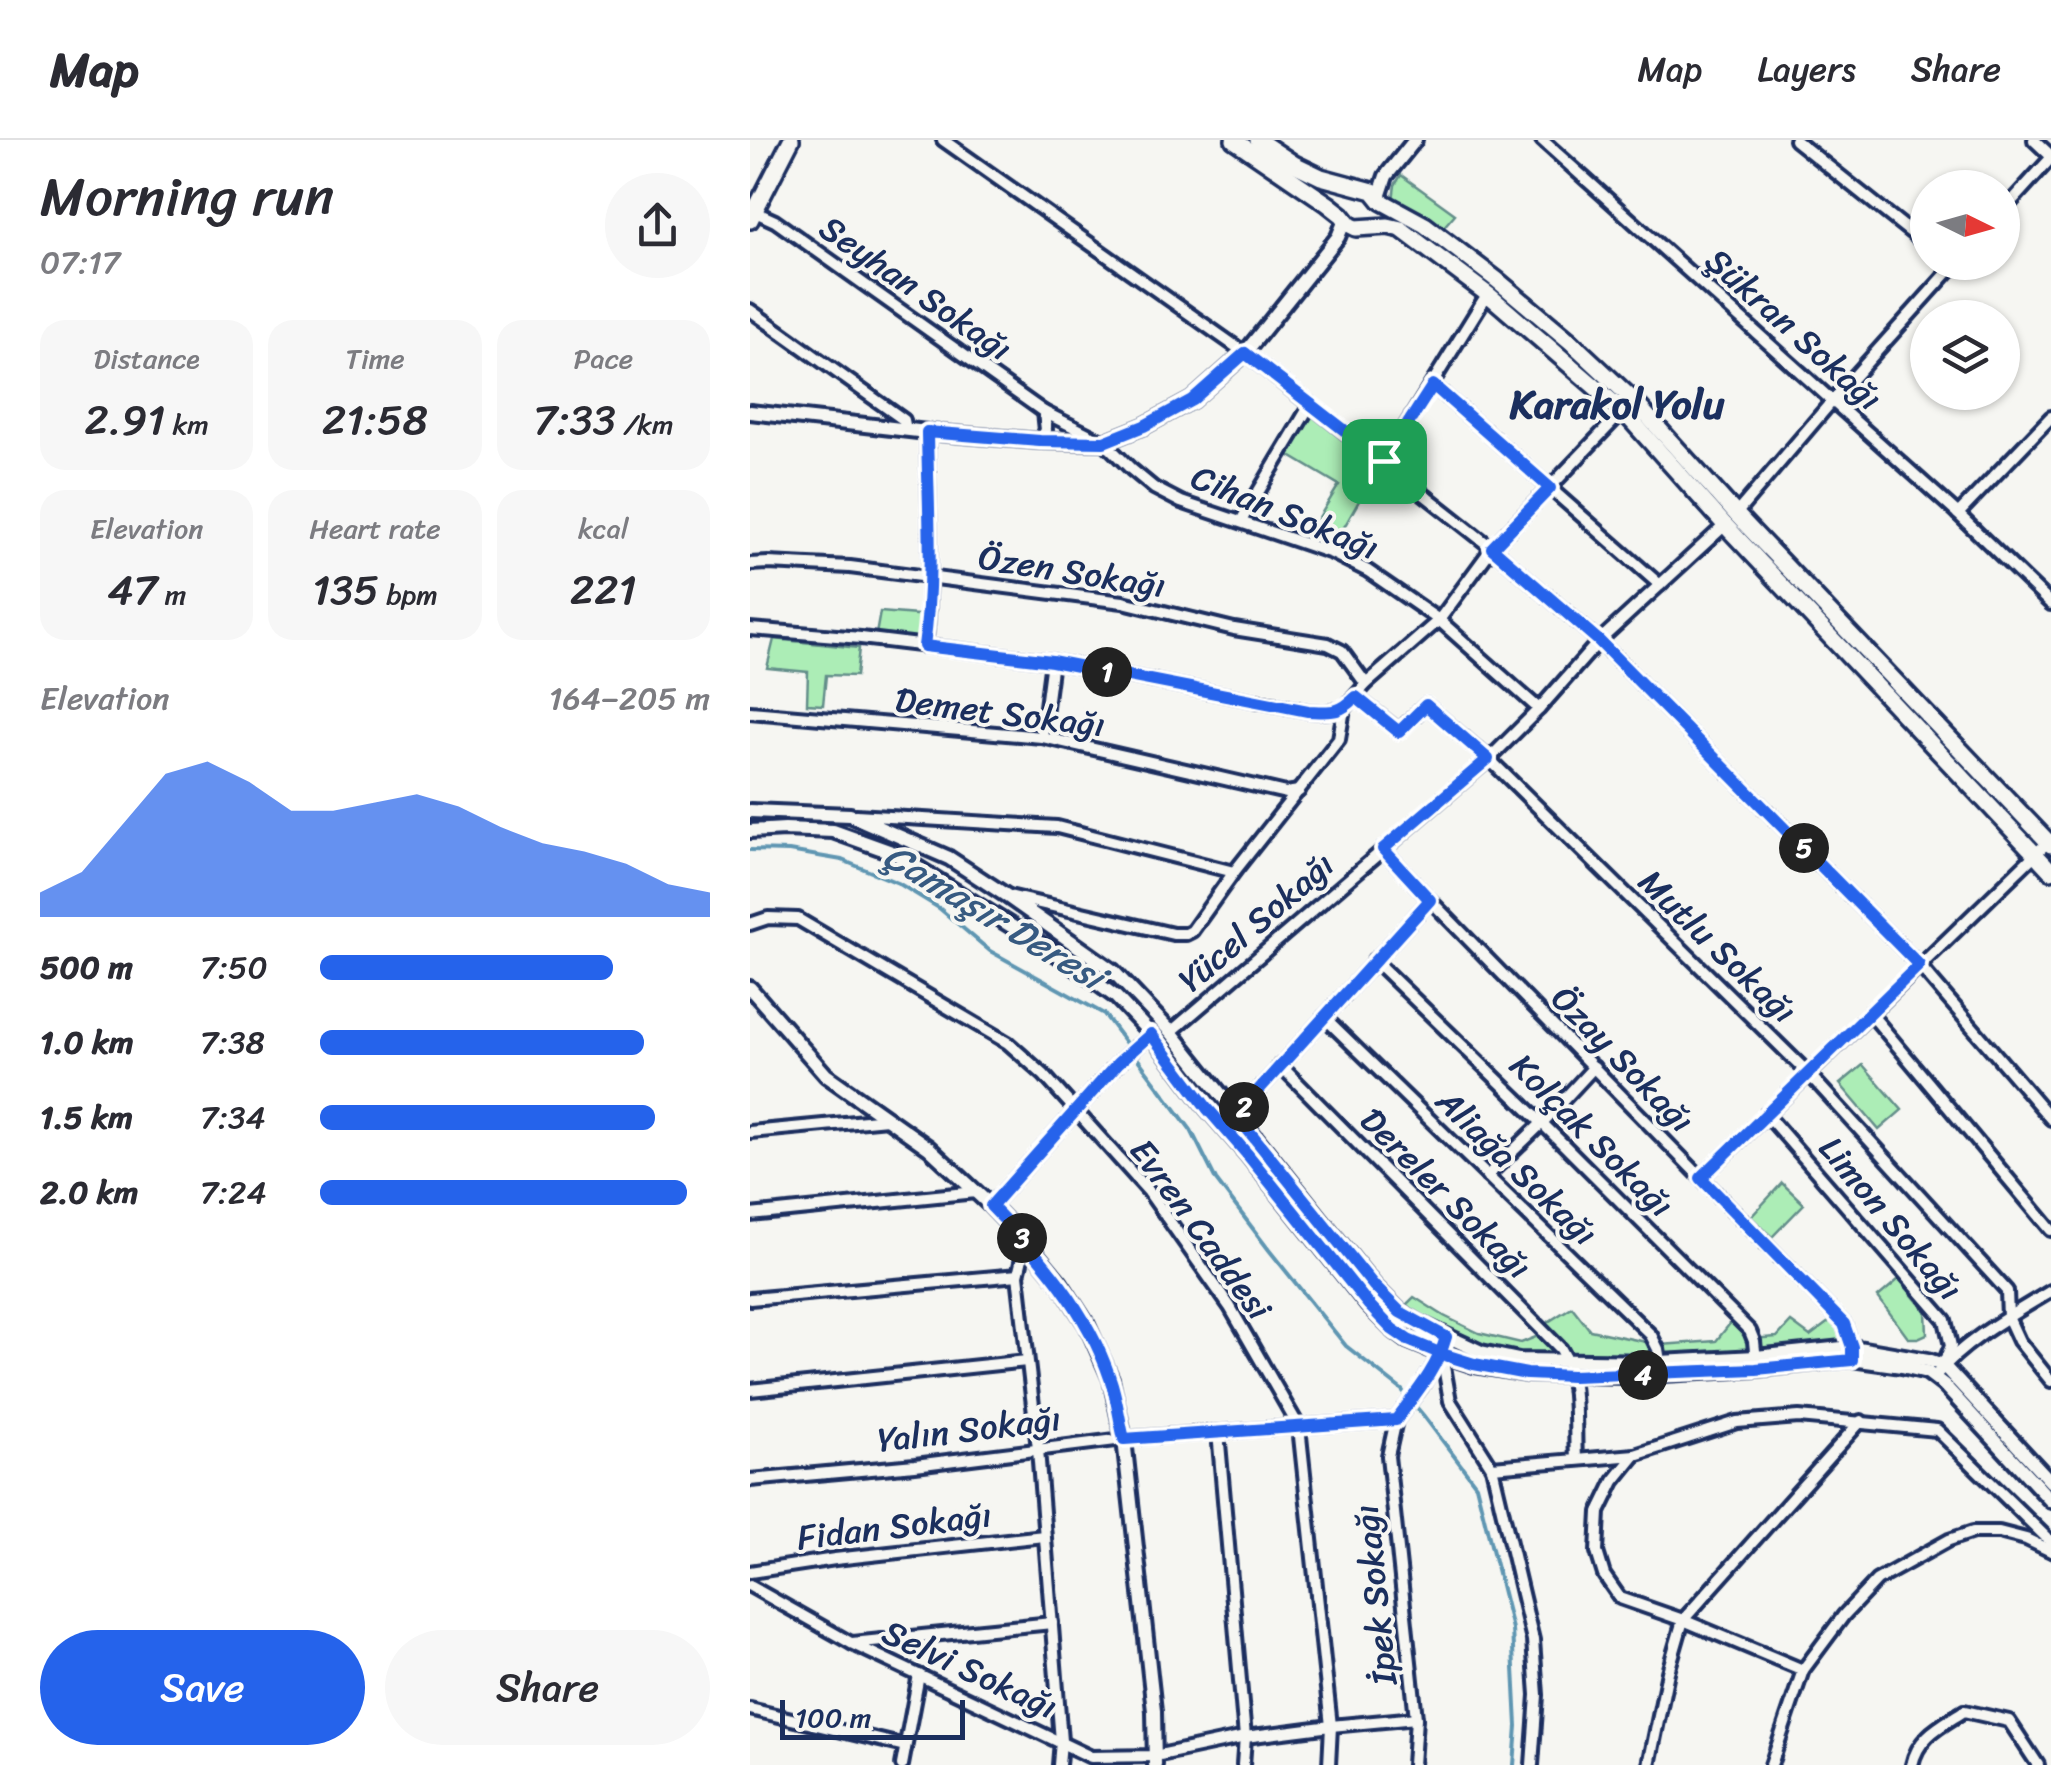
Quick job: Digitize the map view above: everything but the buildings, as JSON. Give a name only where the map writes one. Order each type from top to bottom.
[{"type":"main road","points":[[752,214],[790,140]]},
{"type":"main road","points":[[1234,140],[1352,223],[1369,228],[1379,220],[1382,214],[1372,193],[1354,188],[1344,196],[1342,202],[1352,223]]},
{"type":"main road","points":[[1258,140],[1294,164],[1372,193],[1424,224],[1518,297],[1632,399],[1730,520]]},
{"type":"main road","points":[[1352,223],[1402,230],[1490,296],[1623,411],[2046,844],[2051,871]]},
{"type":"street","points":[[943,140],[1245,353],[1492,548],[1599,641],[1919,965],[2051,1119]]},
{"type":"street","points":[[1372,193],[1414,140]]},
{"type":"street","name":"Şükran Sokağı","points":[[1542,140],[1833,400],[2051,604]]},
{"type":"street","points":[[1795,140],[1910,232]]},
{"type":"street","points":[[2020,192],[2051,157],[2034,140]]},
{"type":"street","name":"Seyhan Sokağı","points":[[752,214],[775,221],[1044,412],[1104,442]]},
{"type":"street","points":[[750,412],[927,432],[1104,442],[1192,400],[1245,353],[1352,223]]},
{"type":"street","name":"Yücel Sokağı","points":[[1172,1032],[1488,759],[1540,709],[1599,641],[1730,520],[1939,280]]},
{"type":"street","points":[[1384,461],[1483,301],[1490,296]]},
{"type":"street","points":[[750,310],[904,420],[906,430]]},
{"type":"street","points":[[1433,385],[1660,584]]},
{"type":"street","points":[[1240,521],[1310,406]]},
{"type":"street","points":[[1007,896],[1180,935],[1192,930],[1338,739],[1344,709],[1366,684],[1439,620],[1492,548],[1623,411]]},
{"type":"street","points":[[1040,441],[1046,430],[1044,412]]},
{"type":"street","points":[[1958,514],[2051,417]]},
{"type":"street","points":[[924,646],[930,578],[927,432]]},
{"type":"street","name":"Cihan Sokağı","points":[[1104,442],[1154,488],[1181,502],[1332,553],[1368,571],[1439,620],[1540,709]]},
{"type":"street","name":"Özen Sokağı","points":[[750,564],[850,567],[1124,602],[1234,629],[1328,644],[1342,651],[1366,684]]},
{"type":"street","points":[[750,629],[1052,661],[1308,711],[1344,709]]},
{"type":"street","points":[[1042,737],[1052,661]]},
{"type":"street","name":"Mutlu Sokağı","points":[[1356,697],[1399,732],[1426,705],[1488,759],[1808,1072],[2007,1292],[2008,1317],[2019,1341],[2051,1381]]},
{"type":"street","name":"Demet Sokağı","points":[[750,712],[1042,737],[1286,793],[1299,791]]},
{"type":"street","points":[[750,810],[1057,827],[1234,872]]},
{"type":"street","points":[[850,815],[949,858],[1114,971],[1172,1032],[1374,1286],[1400,1312],[1482,1352],[1570,1370]]},
{"type":"street","points":[[750,831],[833,832],[894,852],[1062,957],[1116,997],[1368,1304],[1408,1340],[1474,1364],[1527,1374],[1756,1363],[1852,1353],[1928,1360],[2051,1482]]},
{"type":"street","points":[[1701,1178],[2046,844]]},
{"type":"street","name":"Özay Sokağı","points":[[1383,849],[1844,1324],[1852,1353]]},
{"type":"street","points":[[1236,1115],[1430,900]]},
{"type":"street","name":"Evren Caddesi","points":[[750,924],[768,918],[798,919],[1008,1042],[1044,1075],[1149,1192],[1230,1307],[1299,1427],[1331,1726],[1329,1765]]},
{"type":"street","name":"Kolçak Sokağı","points":[[1374,960],[1750,1331],[1756,1363]]},
{"type":"street","points":[[753,990],[826,1076],[929,1148],[991,1206],[1060,1282],[1087,1325],[1111,1379],[1124,1439],[1154,1711],[1155,1760]]},
{"type":"street","points":[[1870,1013],[2051,1230]]},
{"type":"street","name":"Aliağa Sokağı","points":[[1324,1018],[1651,1336],[1661,1368]]},
{"type":"street","points":[[991,1206],[1118,1063],[1147,1037]]},
{"type":"street","name":"Dereler Sokağı","points":[[1280,1064],[1561,1350],[1570,1370]]},
{"type":"street","points":[[1487,1176],[1594,1068]]},
{"type":"street","name":"Limon Sokağı","points":[[1766,1114],[1945,1320],[1951,1346],[1939,1371]]},
{"type":"street","points":[[750,1132],[887,1119]]},
{"type":"street","points":[[750,1215],[976,1192]]},
{"type":"street","points":[[1026,1242],[1018,1275],[1038,1450],[1061,1741],[1059,1765]]},
{"type":"street","points":[[750,1300],[1018,1275]]},
{"type":"street","points":[[1939,1371],[2008,1317],[2051,1291]]},
{"type":"street","points":[[1396,1420],[1442,1354],[1446,1337]]},
{"type":"street","points":[[1442,1354],[1450,1400],[1492,1467],[1533,1640],[1537,1695],[1532,1765]]},
{"type":"street","points":[[750,1390],[1027,1361]]},
{"type":"street","points":[[1570,1370],[1576,1458]]},
{"type":"street","points":[[1939,1371],[2051,1501]]},
{"type":"street","points":[[1492,1467],[1635,1454],[1737,1422],[1800,1417],[1937,1430],[2051,1542]]},
{"type":"street","name":"Yalın Sokağı","points":[[750,1480],[915,1465],[1124,1439],[1396,1420]]},
{"type":"street","name":"İpek Sokağı","points":[[1396,1420],[1388,1456],[1416,1718],[1413,1765]]},
{"type":"street","points":[[1649,1765],[1683,1620],[1861,1422]]},
{"type":"street","points":[[1218,1432],[1245,1737],[1243,1765]]},
{"type":"street","points":[[1635,1454],[1614,1480],[1599,1512],[1597,1552],[1604,1575],[1620,1598],[1803,1670]]},
{"type":"street","points":[[1771,1765],[1803,1670],[1844,1615],[1877,1580],[1949,1540],[1974,1532],[1999,1532],[2026,1539],[2051,1552]]},
{"type":"street","name":"Fidan Sokağı","points":[[750,1572],[835,1558],[1044,1536]]},
{"type":"street","name":"Selvi Sokağı","points":[[750,1586],[851,1643],[1090,1757],[1155,1760],[1245,1737],[1416,1718]]},
{"type":"street","points":[[851,1643],[1052,1623]]},
{"type":"street","points":[[902,1765],[919,1675]]},
{"type":"street","points":[[750,1709],[905,1746]]},
{"type":"street","points":[[1912,1765],[1924,1737],[1964,1711],[2009,1721],[2038,1765]]},
{"type":"green space","points":[[1401,175],[1455,214],[1435,237],[1393,200]]},
{"type":"green space","points":[[1311,414],[1380,464],[1335,543],[1308,535],[1339,485],[1287,454]]},
{"type":"green space","points":[[880,612],[929,616],[925,646],[875,640]]},
{"type":"green space","points":[[774,639],[859,648],[856,676],[826,675],[823,705],[807,704],[808,672],[767,668]]},
{"type":"green space","points":[[1863,1065],[1902,1110],[1879,1130],[1840,1084]]},
{"type":"green space","points":[[1782,1183],[1804,1204],[1772,1237],[1751,1217]]},
{"type":"green space","points":[[1899,1279],[1926,1312],[1927,1334],[1918,1338],[1908,1338],[1878,1297]]},
{"type":"green space","points":[[1414,1297],[1479,1333],[1521,1343],[1551,1331],[1545,1324],[1572,1307],[1590,1330],[1660,1345],[1716,1341],[1732,1321],[1750,1339],[1777,1337],[1791,1322],[1810,1336],[1830,1321],[1841,1328],[1847,1343],[1689,1355],[1526,1356],[1445,1330],[1406,1305]]},
{"type":"waterway","name":"Çamaşır Deresi","points":[[750,850],[789,851],[842,860],[898,883],[939,908],[990,951],[1104,1014],[1191,1130],[1216,1180],[1269,1250],[1346,1346],[1402,1390],[1476,1485],[1512,1629],[1517,1726],[1514,1765]]},
{"type":"district","name":"Karakol Yolu","points":[[1617,404]]},
{"type":"route","points":[[1384,461],[1245,353],[1192,400],[1104,442],[927,432],[930,578],[924,646],[1052,661],[1308,711],[1344,709],[1356,697],[1399,732],[1426,705],[1488,759],[1383,849],[1430,900],[1236,1115],[1374,1286],[1400,1312],[1446,1337],[1442,1354],[1396,1420],[1124,1439],[1111,1379],[1087,1325],[1060,1282],[991,1206],[1118,1063],[1151,1034],[1368,1304],[1408,1340],[1442,1354],[1474,1364],[1527,1374],[1626,1376],[1852,1360],[1844,1324],[1701,1178],[1919,965],[1599,641],[1492,548],[1550,488],[1433,385],[1384,461]]}]
